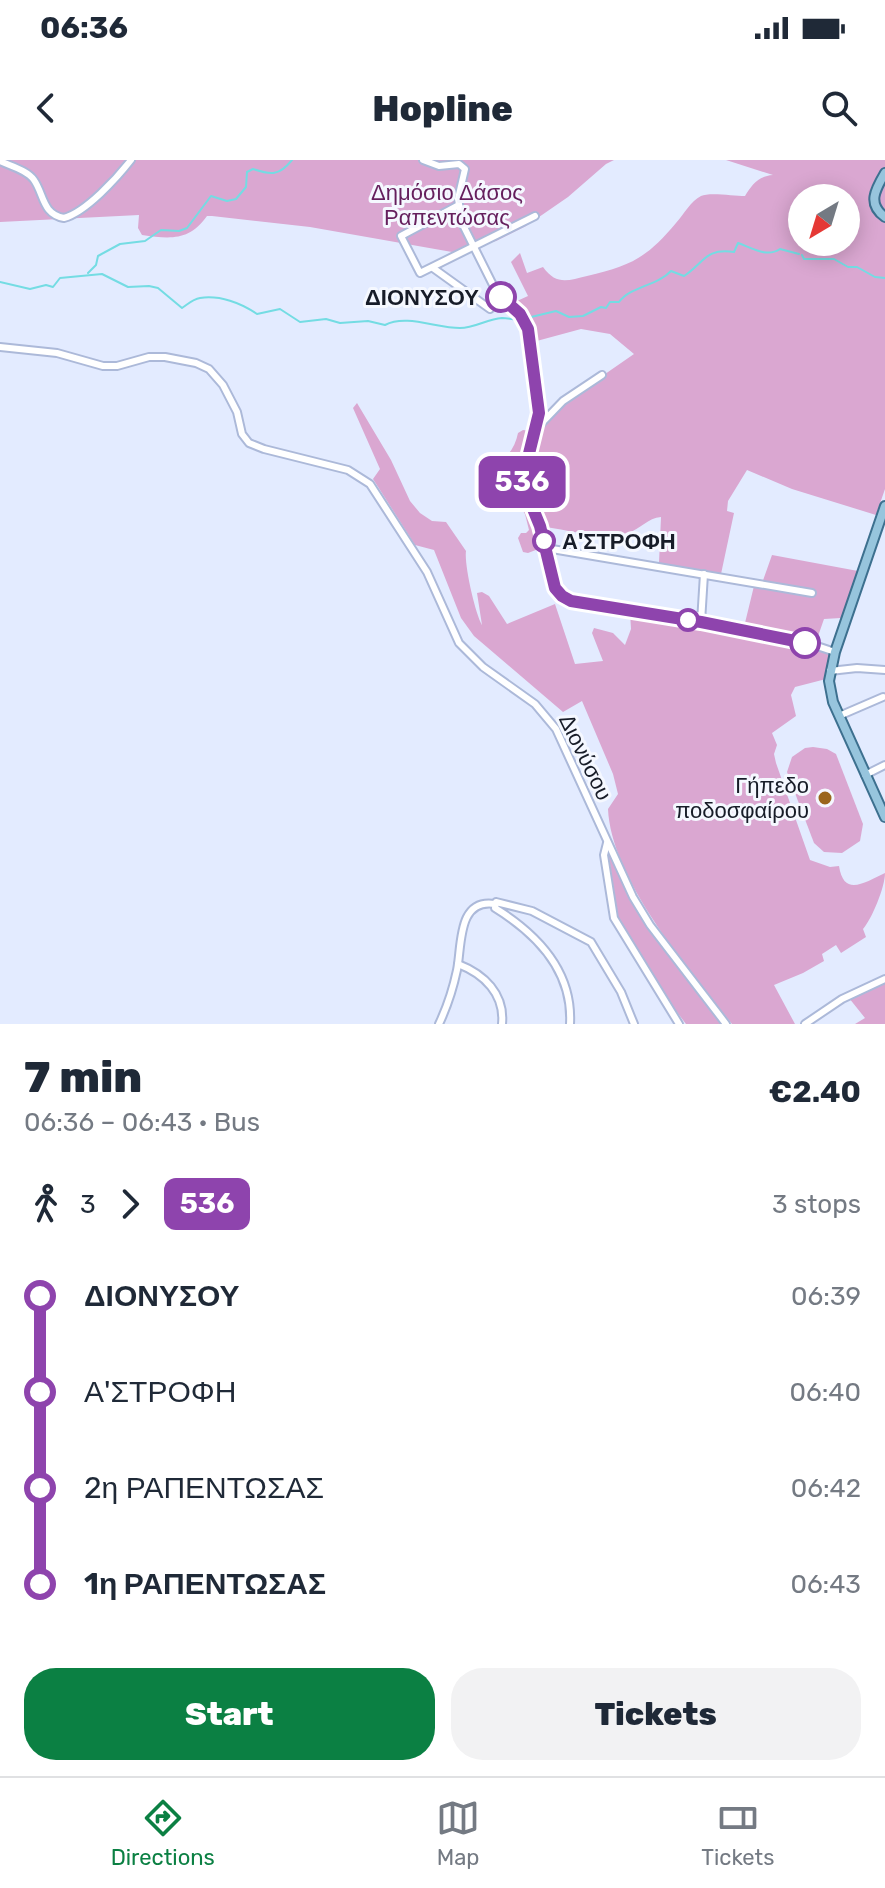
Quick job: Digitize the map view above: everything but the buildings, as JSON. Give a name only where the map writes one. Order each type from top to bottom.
[{"type":"main road","points":[[885,173],[873,205],[885,217]]},
{"type":"main road","points":[[885,506],[830,671],[831,696],[885,817]]},
{"type":"street","points":[[0,161],[33,178],[45,205],[53,214],[64,218],[78,211],[114,181],[131,160]]},
{"type":"street","points":[[423,160],[439,166],[463,166],[459,205],[462,221],[499,294],[527,325],[539,408],[537,428],[522,482],[546,548],[555,588],[568,600],[701,622],[811,644],[835,652]]},
{"type":"street","points":[[459,205],[401,236],[420,273],[535,216]]},
{"type":"street","points":[[433,268],[490,309]]},
{"type":"street","name":"Διονύσου","points":[[0,347],[57,353],[103,366],[117,366],[149,357],[196,363],[209,369],[223,385],[237,412],[242,434],[249,443],[348,470],[370,484],[427,572],[459,643],[483,667],[541,709],[556,729],[633,897],[650,925],[726,1024]]},
{"type":"street","points":[[537,428],[563,401],[602,375]]},
{"type":"street","points":[[546,548],[812,593]]},
{"type":"street","points":[[701,622],[704,574]]},
{"type":"street","points":[[830,671],[857,668],[885,670]]},
{"type":"street","points":[[839,716],[883,697]]},
{"type":"street","points":[[865,775],[885,765]]},
{"type":"street","points":[[607,841],[604,855],[614,918],[679,1024]]},
{"type":"street","points":[[439,1024],[448,1005],[466,918],[476,906],[501,902],[532,911],[591,942],[621,992],[634,1024]]},
{"type":"street","points":[[495,904],[497,909],[522,925],[540,942],[560,972],[568,992],[570,1024]]},
{"type":"street","points":[[458,964],[491,985],[501,1003],[502,1024]]},
{"type":"street","points":[[805,1024],[842,999],[885,979]]},
{"type":"green space","name":"Δημόσιο Δάσος Ραπεντώσας","points":[[0,160],[614,160],[526,226],[496,241],[452,252],[310,227],[212,216],[207,216],[186,234],[171,237],[142,235],[138,228],[139,215],[0,222]]},
{"type":"green space","points":[[726,160],[885,160],[885,212],[871,208],[885,221],[885,489],[876,515],[792,489],[747,470],[728,501],[727,511],[734,513],[721,574],[659,563],[661,517],[618,535],[587,534],[546,527],[525,482],[541,427],[569,399],[634,354],[610,334],[581,329],[533,342],[531,323],[517,301],[528,296],[511,262],[520,253],[527,273],[543,267],[553,277],[562,280],[615,268],[637,259],[656,245],[701,196],[745,196],[756,181],[773,175]]},
{"type":"green space","points":[[357,403],[391,460],[410,501],[432,521],[446,522],[466,551],[471,588],[482,625],[477,593],[482,592],[489,596],[507,624],[555,604],[575,664],[603,661],[592,633],[594,628],[613,633],[625,645],[631,629],[630,612],[811,647],[832,655],[826,679],[795,687],[791,695],[796,716],[772,733],[777,745],[774,754],[776,763],[810,860],[830,867],[839,866],[845,882],[850,885],[885,873],[874,911],[863,929],[866,937],[841,953],[836,945],[822,954],[824,961],[774,985],[795,1024],[732,1024],[675,951],[637,894],[612,836],[608,809],[618,794],[613,774],[582,701],[563,712],[474,636],[461,618],[434,550],[415,545],[373,479],[380,469],[353,408]]},
{"type":"green space","points":[[532,431],[521,463],[519,482],[541,548],[528,553],[523,552],[518,538],[529,530],[525,514],[513,496],[490,510],[487,506],[489,500],[494,498],[500,485],[487,490],[484,471],[508,455],[518,433]]},
{"type":"green space","points":[[772,555],[858,571],[841,618],[824,619],[816,642],[744,627],[754,586],[761,586]]},
{"type":"green space","name":"Γήπεδο ποδοσφαίρου","points":[[813,747],[836,754],[863,824],[860,841],[842,853],[824,852],[814,843],[787,772],[792,757],[805,748]]},
{"type":"green space","points":[[608,851],[630,899],[647,926],[723,1024],[686,1024],[661,991],[618,917]]},
{"type":"green space","points":[[885,982],[885,1024],[855,1024],[865,1018],[849,998]]},
{"type":"waterway","points":[[88,273],[96,265],[98,256],[120,244],[145,241],[161,230],[187,228],[211,196],[227,201],[236,199],[246,187],[247,172],[253,169],[274,173],[292,160]]},
{"type":"waterway","points":[[527,318],[556,311],[569,317],[583,316],[601,307],[606,308],[610,302],[619,302],[671,271],[684,276],[711,254],[734,252],[738,243],[770,253],[780,249],[788,251]]},
{"type":"waterway","points":[[802,256],[804,259],[834,259],[848,267],[857,267],[875,277],[885,278]]},
{"type":"waterway","points":[[0,282],[30,289],[46,285],[53,287],[60,278],[102,274],[128,287],[158,288],[182,308],[197,299],[208,297],[237,303],[257,314],[280,309],[300,322],[326,319],[340,323],[368,321],[385,325],[412,321],[460,328],[504,318],[521,320]]},
{"type":"bus line","name":"536","points":[[501,297],[520,314],[528,329],[539,413],[522,482],[540,526],[559,594],[571,601],[805,643]]},
{"type":"place","name":"ΔΙΟΝΥΣΟΥ","points":[[501,297]]},
{"type":"place","name":"Α'ΣΤΡΟΦΗ","points":[[544,541]]},
{"type":"place","name":"Γήπεδο ποδοσφαίρου","points":[[825,798]]}]
